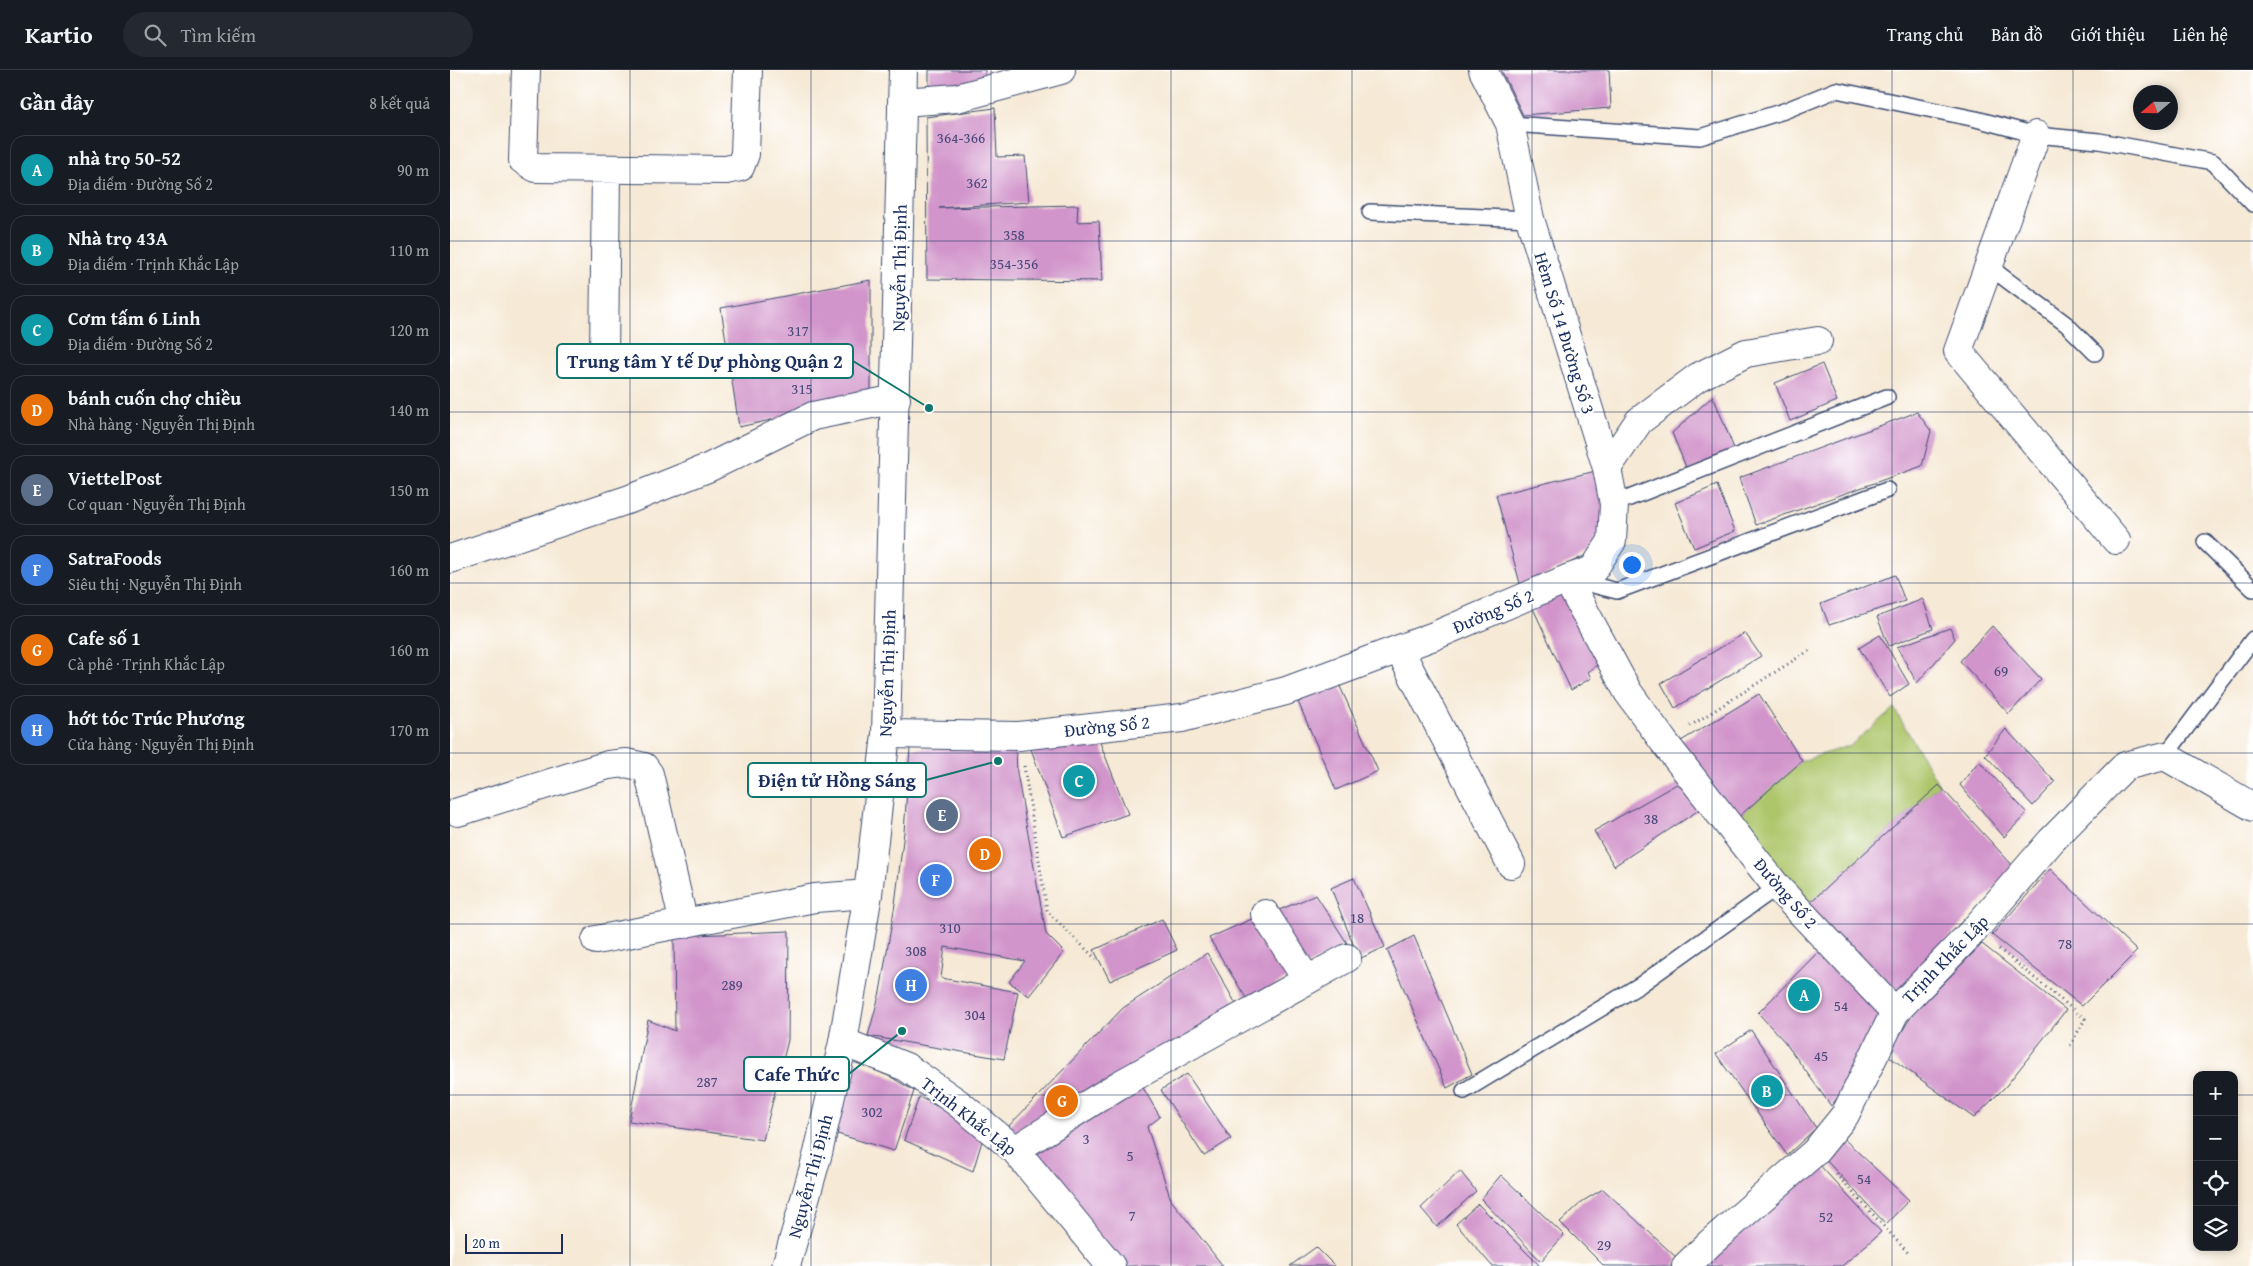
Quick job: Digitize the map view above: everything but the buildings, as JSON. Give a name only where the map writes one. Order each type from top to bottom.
[{"type":"street","points":[[526,70],[523,160],[536,168],[726,170],[740,167],[745,154],[748,70]]},
{"type":"street","name":"Nguyễn Thị Định","points":[[786,1266],[818,1153],[843,1042],[868,894],[886,734],[903,70]]},
{"type":"street","points":[[902,102],[957,98],[1061,70]]},
{"type":"street","name":"Hèm Số 14 Đường Số 3","points":[[1483,70],[1510,124],[1530,219],[1607,468],[1614,504],[1612,541],[1593,570],[1567,579]]},
{"type":"street","points":[[2036,135],[1958,351],[2116,540]]},
{"type":"street","points":[[604,358],[606,168]]},
{"type":"street","points":[[1607,468],[1640,421],[1698,377],[1746,353],[1818,341]]},
{"type":"street","points":[[450,559],[630,499],[710,467],[813,416],[896,399]]},
{"type":"street","name":"Đường Số 2","points":[[886,734],[1019,736],[1182,718],[1286,691],[1434,636],[1567,579],[1628,692],[1664,742],[1776,887],[1895,1012]]},
{"type":"street","points":[[1399,649],[1511,864]]},
{"type":"street","points":[[2164,756],[2253,807]]},
{"type":"street","name":"Trịnh Khắc Lập","points":[[1686,1266],[1710,1242],[1815,1152],[1845,1115],[1895,1012],[1975,929],[2051,841],[2124,766],[2164,756]]},
{"type":"street","points":[[458,812],[608,765],[626,762],[644,766],[649,774],[684,924]]},
{"type":"street","points":[[596,940],[815,898],[868,894]]},
{"type":"street","points":[[1265,914],[1307,980]]},
{"type":"street","points":[[1015,1150],[1119,1085],[1346,958]]},
{"type":"street","name":"Trịnh Khắc Lập","points":[[843,1042],[906,1067],[958,1103],[1015,1150],[1110,1266]]},
{"type":"lane","points":[[1510,124],[1700,137],[1784,111],[1836,90],[1976,119],[2036,135],[2099,141],[2213,162],[2253,204]]},
{"type":"lane","points":[[1370,212],[1530,219]]},
{"type":"lane","points":[[1988,266],[2066,324],[2095,353]]},
{"type":"lane","points":[[1614,504],[1887,397]]},
{"type":"lane","points":[[1567,579],[1617,591],[1887,490]]},
{"type":"lane","points":[[2205,542],[2253,589]]},
{"type":"lane","points":[[2164,756],[2253,639]]},
{"type":"lane","points":[[1464,1091],[1640,985],[1776,887]]},
{"type":"path","points":[[1664,742],[1810,650]]},
{"type":"path","points":[[1019,736],[1046,911],[1096,959]]},
{"type":"path","points":[[1975,929],[2085,1019],[2070,1046]]},
{"type":"path","points":[[1815,1152],[1910,1255]]},
{"type":"green space","points":[[1894,708],[1939,785],[1805,907],[1735,820],[1802,761],[1851,745]]},
{"type":"place","name":"Trung tâm Y tế Dự phòng Quận 2","points":[[929,408]]},
{"type":"place","name":"Điện tử Hồng Sáng","points":[[998,761]]},
{"type":"place","name":"Cơm tấm 6 Linh","points":[[1079,781]]},
{"type":"place","name":"ViettelPost","points":[[942,815]]},
{"type":"place","name":"bánh cuốn chợ chiều","points":[[985,854]]},
{"type":"place","name":"SatraFoods","points":[[936,880]]},
{"type":"place","name":"hớt tóc Trúc Phương","points":[[911,985]]},
{"type":"place","name":"nhà trọ 50-52","points":[[1804,995]]},
{"type":"place","name":"Cafe Thức","points":[[902,1031]]},
{"type":"place","name":"Nhà trọ 43A","points":[[1767,1091]]},
{"type":"place","name":"Cafe số 1","points":[[1062,1101]]}]
